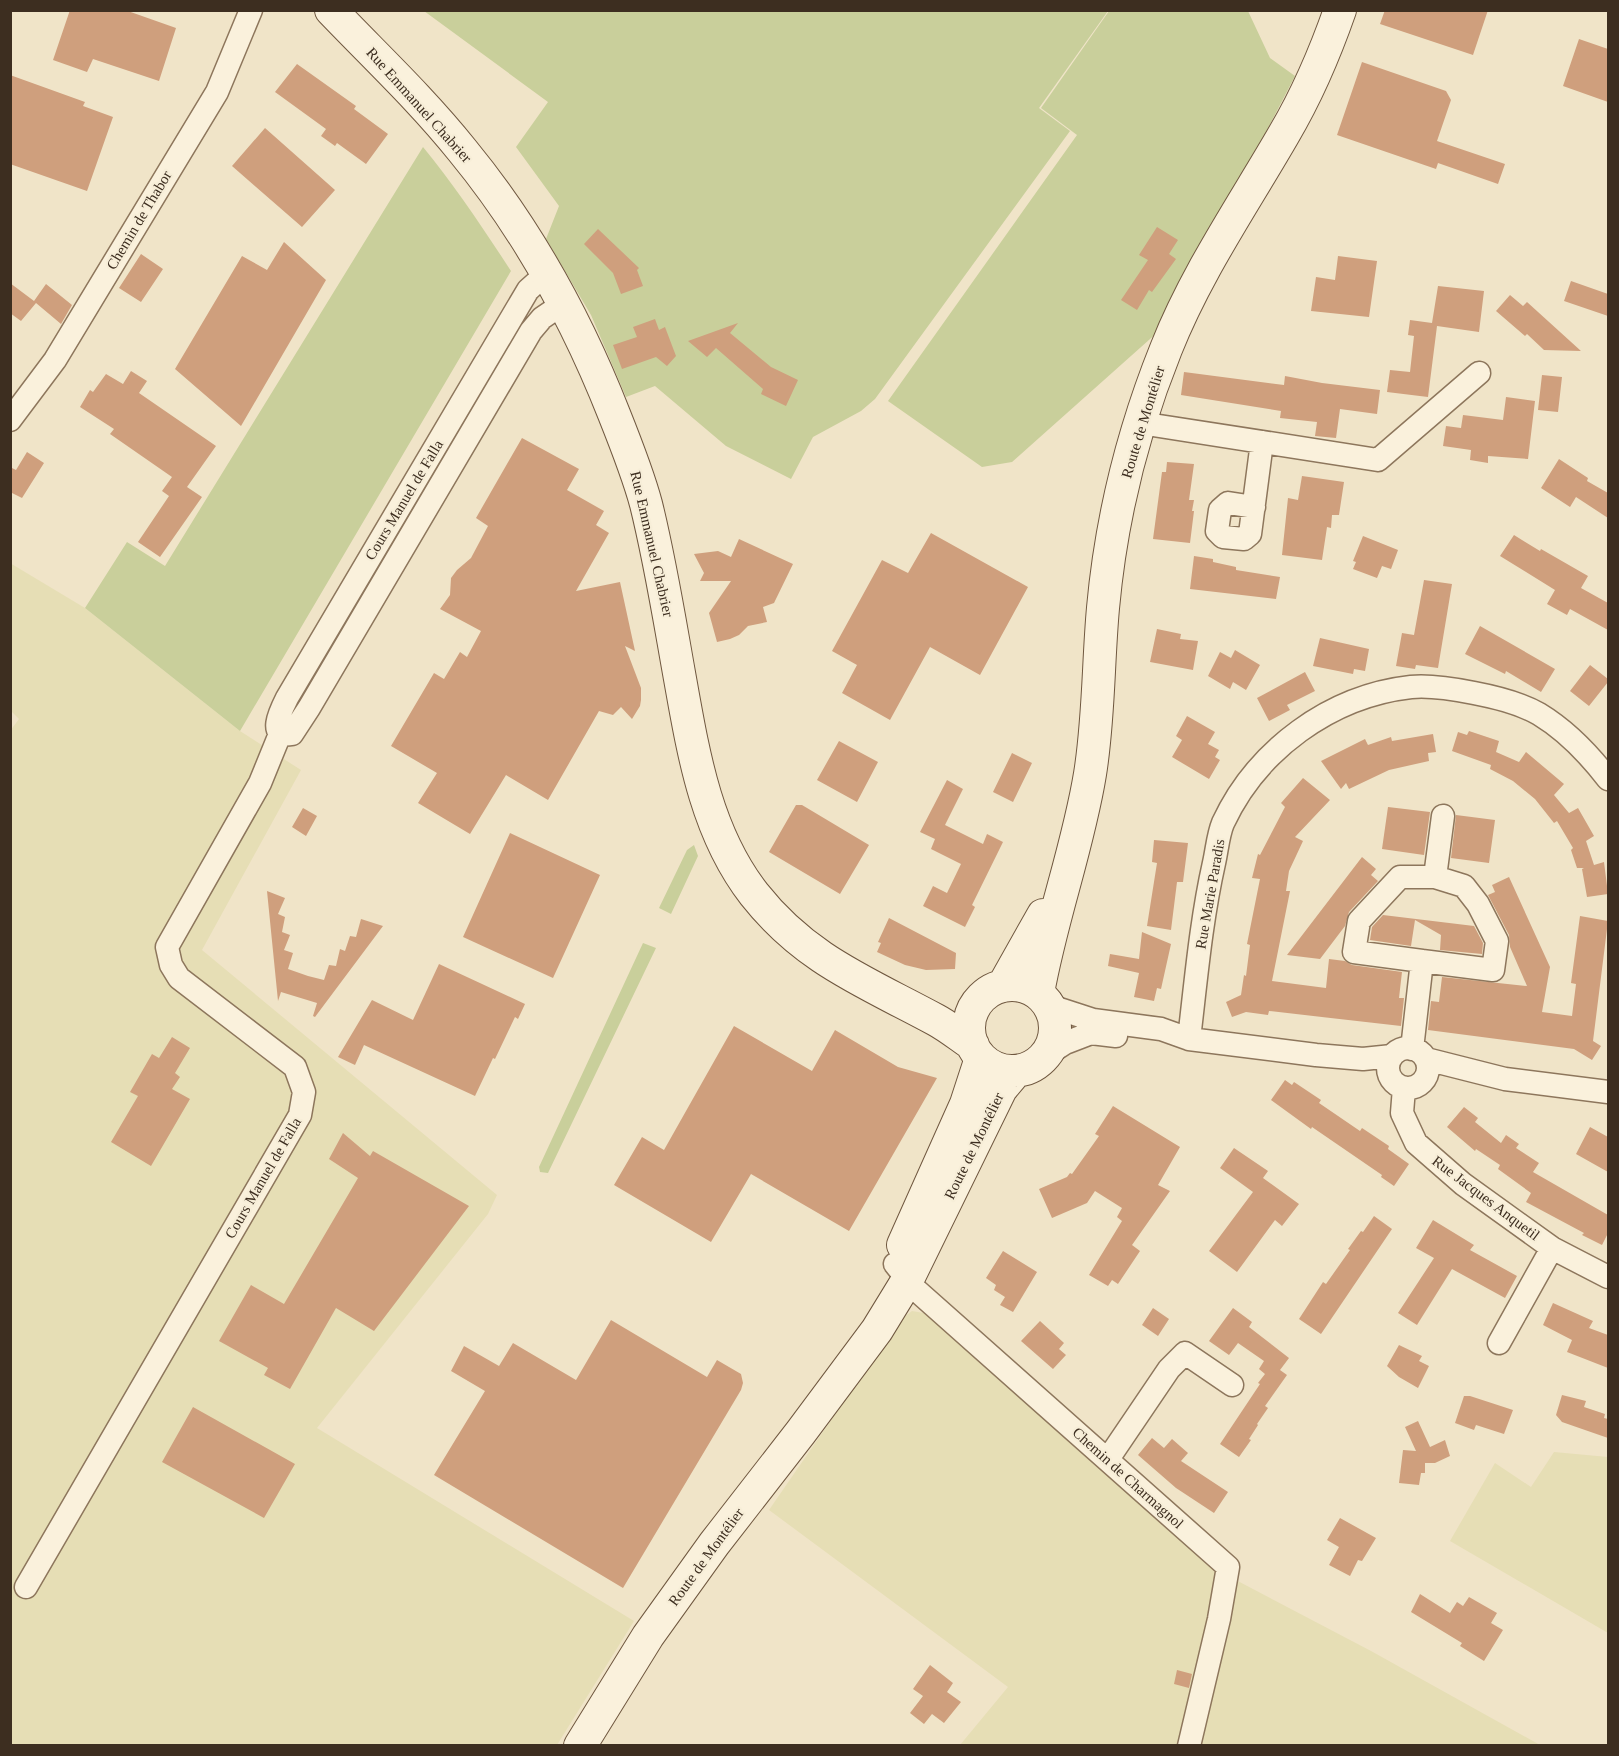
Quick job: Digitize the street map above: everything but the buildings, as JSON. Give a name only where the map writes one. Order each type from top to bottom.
[{"type":"main road","name":"Rue Emmanuel Chabrier","points":[[331,10],[463,150],[493,190],[547,273],[578,330],[609,400],[645,501],[661,571],[695,757],[709,810],[725,850],[754,894],[796,940],[845,973],[939,1021],[977,1052]]},
{"type":"main road","name":"Route de Montélier","points":[[977,1052],[997,1068],[1016,1071],[1027,1069],[1045,1056],[1052,1045],[1055,1032],[1054,1018],[1044,1000],[1043,965],[1066,872],[1078,835],[1090,772],[1110,546],[1140,423],[1166,349],[1197,279],[1286,131],[1315,73],[1340,10]]},
{"type":"main road","name":"Route de Montélier","points":[[901,1273],[966,1104],[977,1052],[970,1024],[971,1017],[984,995],[1003,986],[1021,958],[1066,872]]},
{"type":"main road","points":[[1003,986],[1027,987],[1044,1000]]},
{"type":"main road","name":"Rue Emmanuel Chabrier","points":[[877,989],[911,998],[977,1004]]},
{"type":"main road","name":"Route de Montélier","points":[[580,1746],[648,1636],[714,1544],[842,1376],[1001,1089],[1016,1071]]},
{"type":"street","name":"Chemin de Thabor","points":[[10,420],[55,360],[217,92],[251,10]]},
{"type":"street","name":"Cours Manuel de Falla","points":[[280,734],[277,730],[277,722],[287,698],[528,290],[547,273]]},
{"type":"street","name":"Cours Manuel de Falla","points":[[280,734],[292,734],[309,708],[531,331],[542,318],[564,303]]},
{"type":"street","points":[[1140,423],[1378,460],[1479,373]]},
{"type":"street","points":[[1254,507],[1262,442]]},
{"type":"street","name":"Rue Marie Paradis","points":[[1189,1039],[1208,887],[1223,824],[1247,783],[1280,746],[1325,713],[1374,695],[1412,687],[1460,690],[1495,697],[1537,713],[1566,733],[1608,778]]},
{"type":"street","name":"Cours Manuel de Falla","points":[[26,1587],[300,1115],[304,1092],[295,1067],[179,978],[171,964],[167,947],[260,783],[280,734]]},
{"type":"street","points":[[1435,877],[1443,816]]},
{"type":"street","points":[[1400,877],[1435,877],[1464,886],[1478,904],[1497,941],[1493,970],[1422,961],[1354,952],[1359,921],[1400,877]]},
{"type":"street","name":"Rue Jacques Anquetil","points":[[1422,961],[1402,1113],[1416,1143],[1463,1184],[1552,1248],[1608,1277]]},
{"type":"street","points":[[1044,1000],[1092,1020],[1161,1029],[1189,1039]]},
{"type":"street","points":[[1045,1056],[1065,1042],[1091,1033],[1159,1041],[1189,1039],[1408,1068],[1456,1078],[1505,1079],[1608,1092]]},
{"type":"street","points":[[1499,1343],[1552,1248]]},
{"type":"street","name":"Chemin de Charmagnol","points":[[901,1273],[1228,1566],[1219,1619],[1189,1746]]},
{"type":"street","points":[[1108,1460],[1169,1369],[1185,1353],[1232,1385]]},
{"type":"shaded area","points":[[10,563],[85,608],[240,731],[301,770],[202,950],[497,1195],[488,1214],[317,1428],[634,1621],[557,1745],[11,1745],[10,731],[19,719],[11,711]]},
{"type":"shaded area","points":[[912,1311],[936,1315],[1213,1568],[1371,1651],[1540,1745],[960,1745],[1008,1687],[769,1510],[900,1320]]},
{"type":"shaded area","points":[[1554,1452],[1608,1457],[1608,1633],[1450,1541],[1495,1463],[1531,1487]]},
{"type":"green space","points":[[424,11],[1108,11],[1039,108],[1070,131],[875,399],[861,411],[813,437],[791,479],[726,446],[655,386],[626,397],[591,315],[546,239],[559,206],[516,147],[548,102]]},
{"type":"green space","points":[[1109,11],[1248,11],[1270,58],[1295,76],[1266,132],[1203,239],[1159,331],[1012,462],[982,467],[888,401],[1077,135],[1041,108]]},
{"type":"green space","points":[[423,147],[511,271],[240,731],[85,608],[127,542],[165,566]]},
{"type":"green space","points":[[694,845],[698,856],[671,914],[659,908],[687,850]]},
{"type":"green space","points":[[643,943],[656,948],[548,1173],[540,1172],[539,1167]]}]
